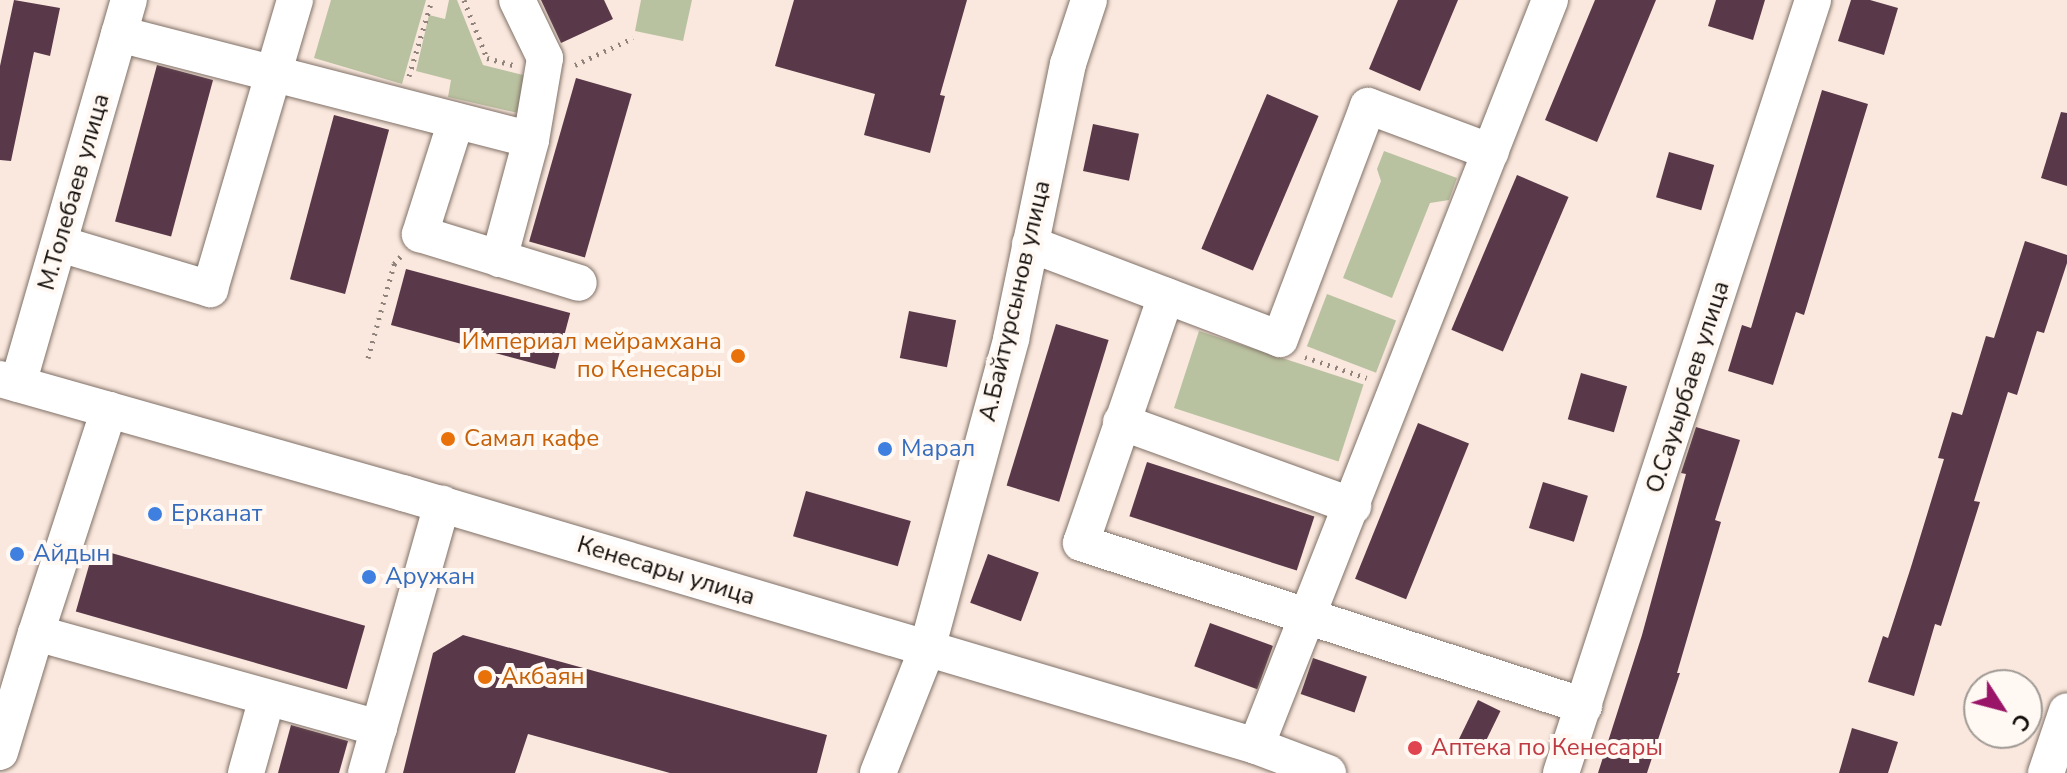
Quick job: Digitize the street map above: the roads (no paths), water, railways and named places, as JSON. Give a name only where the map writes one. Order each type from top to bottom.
[{"type":"street","name":"М.Толебаев улица","points":[[9,381],[60,244],[129,0]]},
{"type":"street","points":[[60,244],[210,289],[295,0]]},
{"type":"street","points":[[499,259],[531,140],[545,58],[517,0]]},
{"type":"street","name":"А.Байтурсынов улица","points":[[878,773],[927,649],[1011,339],[1068,64],[1089,0]]},
{"type":"street","points":[[1256,746],[1550,0]]},
{"type":"street","name":"О.Сауырбаев улица","points":[[1561,773],[1813,0]]},
{"type":"street","points":[[119,34],[531,140]]},
{"type":"street","points":[[1030,244],[1280,339],[1368,106],[1491,152]]},
{"type":"street","points":[[456,121],[420,234],[579,283]]},
{"type":"street","points":[[1166,296],[1081,543],[1584,706]]},
{"type":"street","name":"Кенесары улица","points":[[9,381],[442,504],[1256,746],[1328,773]]},
{"type":"street","points":[[0,752],[109,410]]},
{"type":"street","points":[[1121,422],[1353,506]]},
{"type":"street","points":[[366,773],[442,504]]},
{"type":"street","points":[[36,633],[379,728]]},
{"type":"street","points":[[246,773],[267,698]]},
{"type":"street","points":[[2046,773],[2067,711]]},
{"type":"place","name":"Империал мейрамхана по Кенесары","points":[[738,356]]},
{"type":"place","name":"Самал кафе","points":[[448,439]]},
{"type":"place","name":"Марал","points":[[885,449]]},
{"type":"place","name":"Ерканат","points":[[155,514]]},
{"type":"place","name":"Айдын","points":[[17,554]]},
{"type":"place","name":"Аружан","points":[[369,577]]},
{"type":"place","name":"Акбаян","points":[[485,677]]},
{"type":"place","name":"Аптека по Кенесары","points":[[1415,748]]}]
